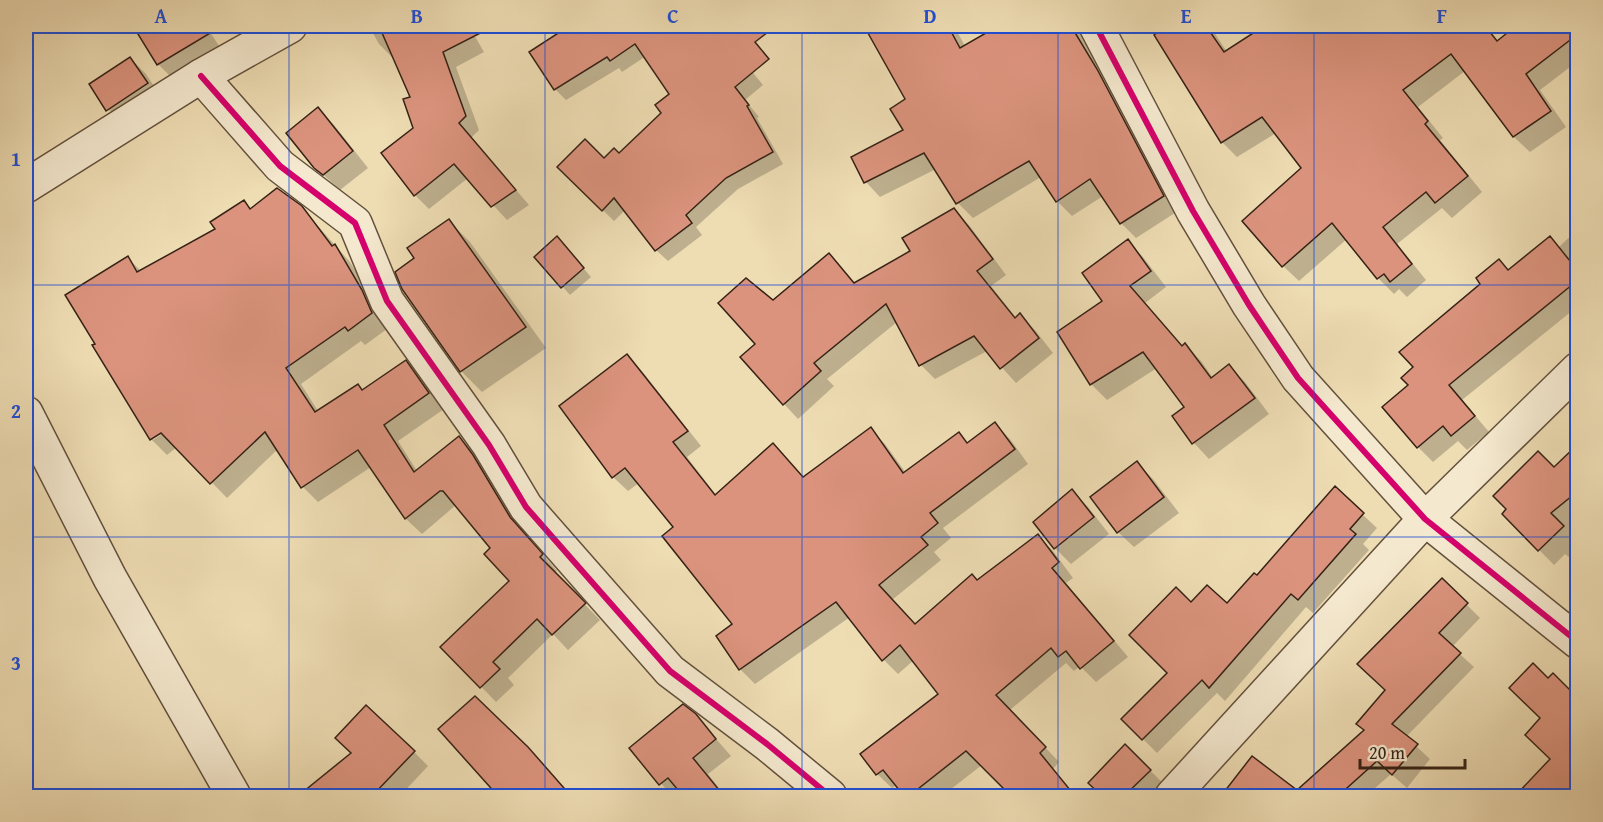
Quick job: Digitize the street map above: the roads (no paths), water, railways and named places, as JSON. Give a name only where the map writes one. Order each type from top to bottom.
[{"type":"street","points":[[26,186],[201,76],[290,26]]},
{"type":"street","points":[[1096,26],[1193,211],[1249,305],[1292,369],[1425,519],[1578,642]]},
{"type":"street","points":[[201,76],[280,166],[355,223],[387,301],[489,445],[526,507],[670,671],[767,744],[830,796]]},
{"type":"street","points":[[1172,796],[1425,519],[1578,369]]},
{"type":"street","points":[[26,413],[110,578],[234,796]]}]
